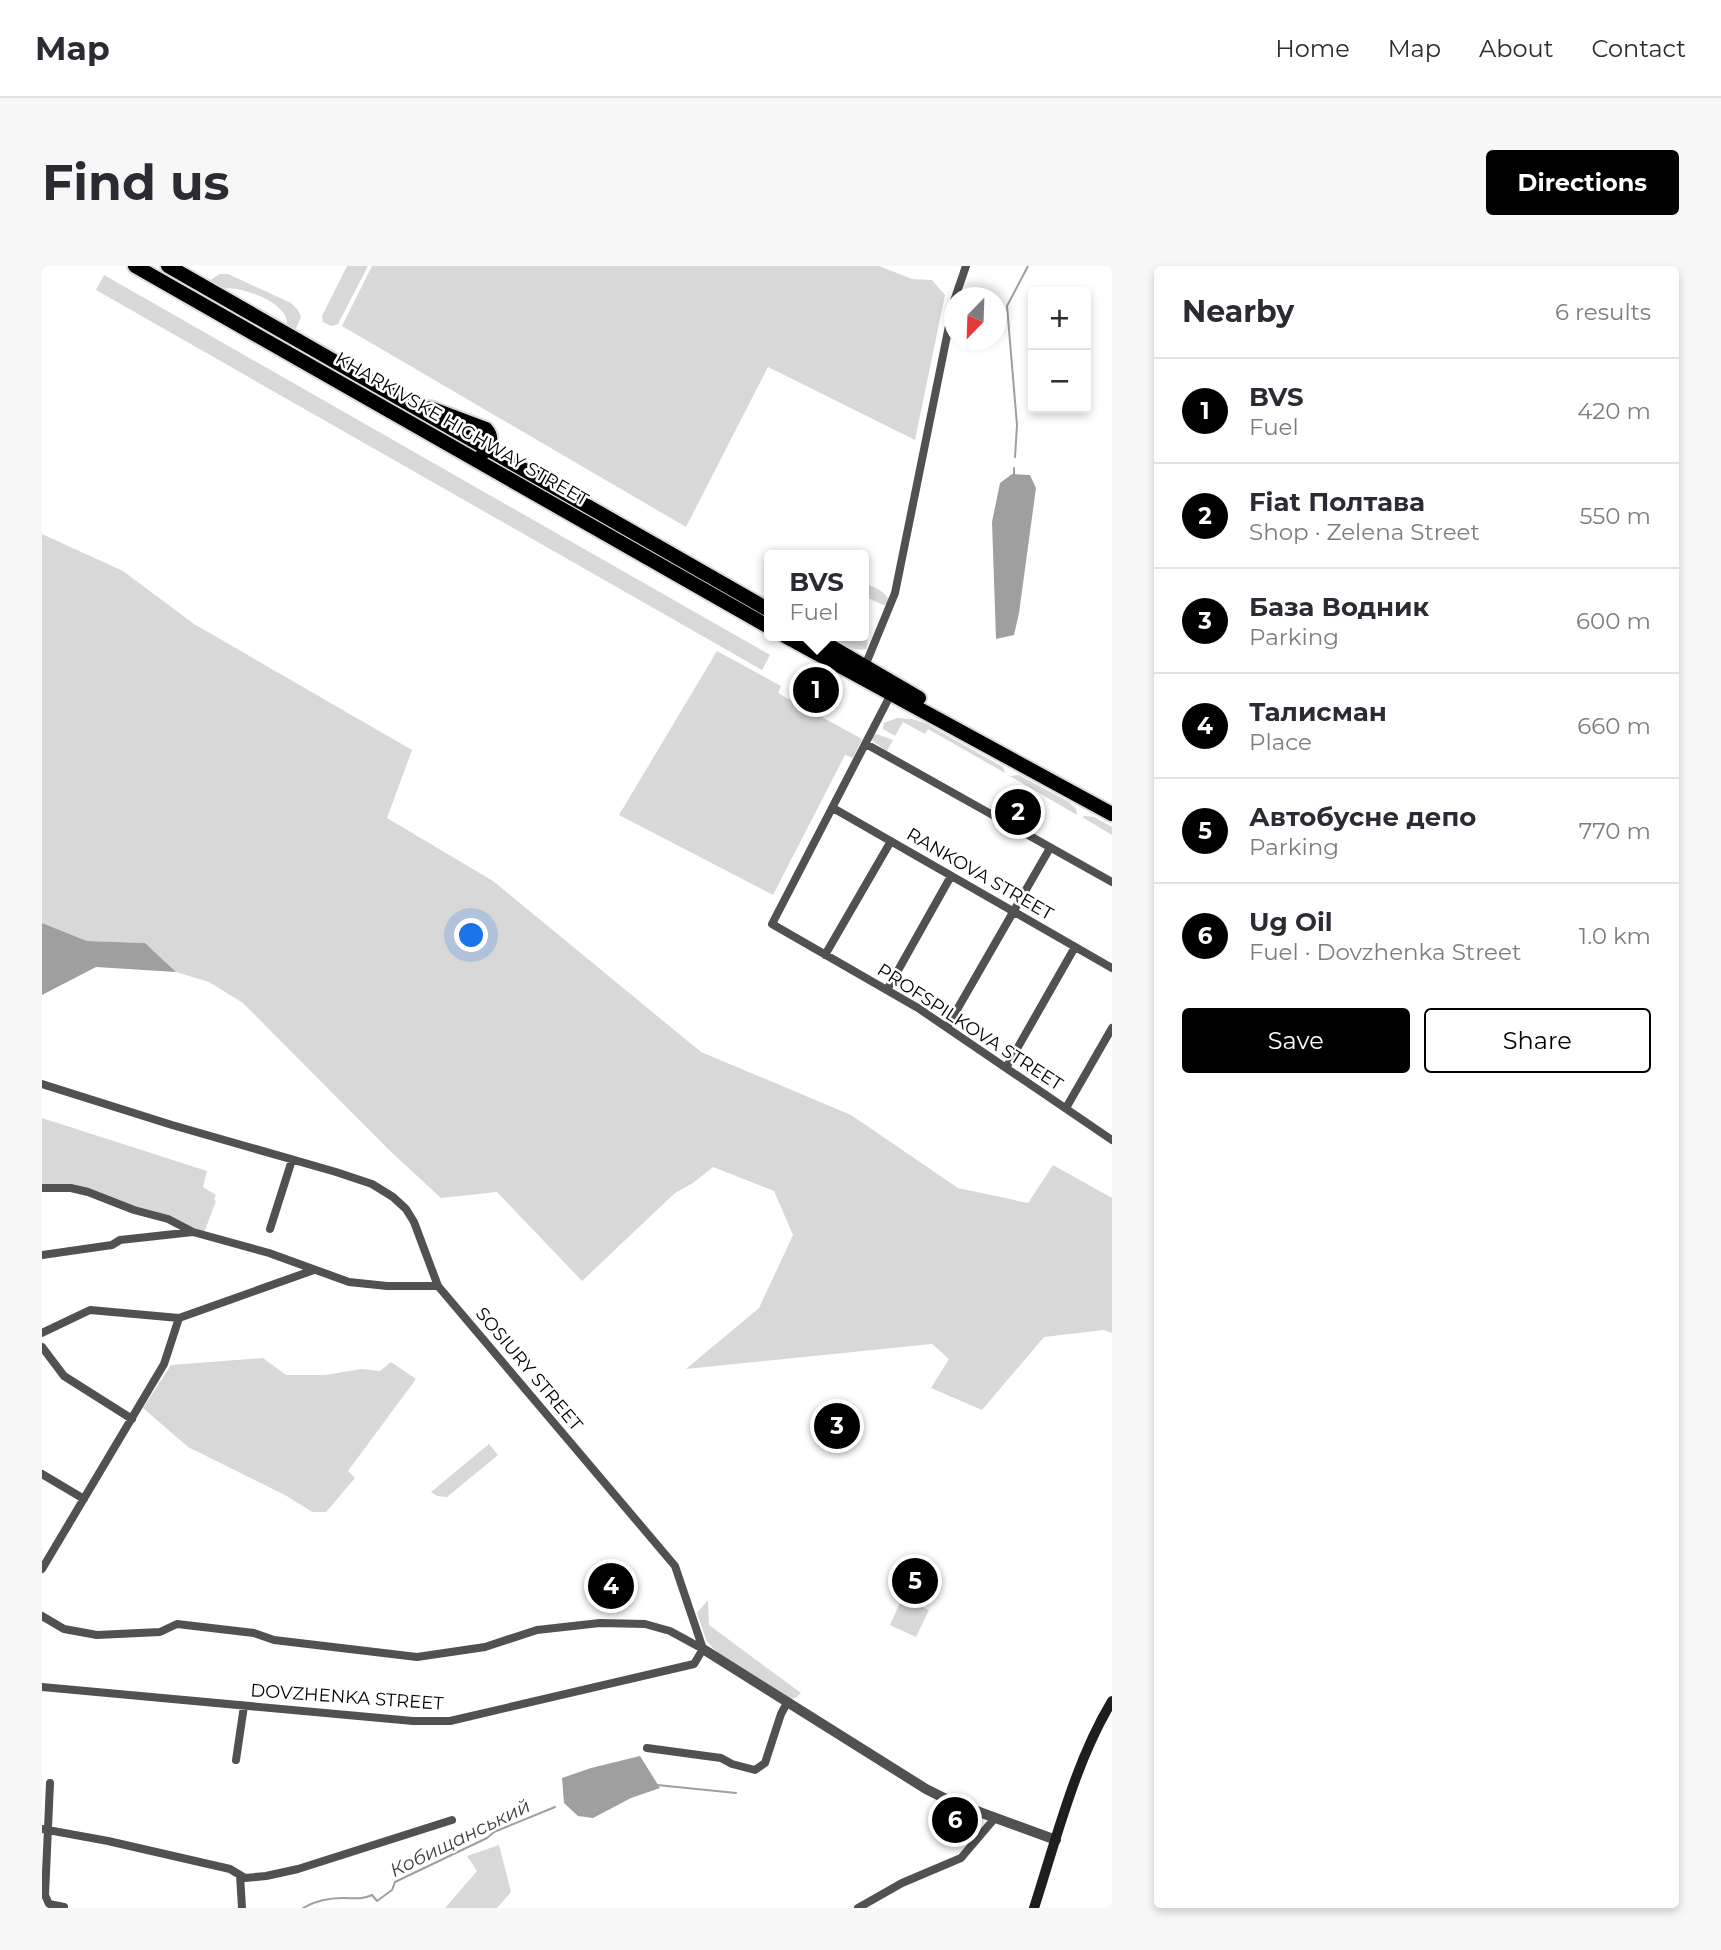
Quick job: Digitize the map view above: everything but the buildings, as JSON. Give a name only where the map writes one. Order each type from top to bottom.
[{"type":"highway","name":"KHARKIVSKE HIGHWAY STREET","points":[[135,266],[764,624]]},
{"type":"highway","name":"KHARKIVSKE HIGHWAY STREET","points":[[168,266],[396,397],[486,429],[491,439],[488,449],[764,607]]},
{"type":"highway","points":[[468,455],[481,455],[488,449]]},
{"type":"highway","points":[[795,641],[894,689],[1112,814]]},
{"type":"highway","points":[[822,641],[865,666],[894,689]]},
{"type":"main road","points":[[1034,1908],[1087,1751],[1112,1702]]},
{"type":"street","points":[[959,287],[966,266]]},
{"type":"street","points":[[865,666],[895,593],[944,350]]},
{"type":"street","points":[[833,808],[894,689]]},
{"type":"street","points":[[866,744],[1112,882]]},
{"type":"street","name":"RANKOVA STREET","points":[[833,808],[1112,968]]},
{"type":"street","name":"PROFSPILKOVA STREET","points":[[833,808],[772,924],[947,1027],[1112,1140]]},
{"type":"street","points":[[825,955],[891,841]]},
{"type":"street","points":[[947,1027],[1051,848]]},
{"type":"street","points":[[887,990],[951,876]]},
{"type":"street","points":[[1006,1068],[1075,947]]},
{"type":"street","points":[[1066,1108],[1112,1028]]},
{"type":"street","name":"SOSIURY STREET","points":[[42,1084],[372,1184],[393,1197],[414,1222],[438,1286],[675,1566],[702,1649]]},
{"type":"street","points":[[270,1229],[292,1160]]},
{"type":"street","points":[[42,1188],[71,1188],[88,1192],[134,1210],[168,1219],[193,1232],[269,1253],[349,1282],[387,1286],[438,1286]]},
{"type":"street","points":[[42,1255],[111,1245],[120,1240],[193,1232]]},
{"type":"street","points":[[42,1333],[90,1310],[179,1318],[314,1270]]},
{"type":"street","points":[[42,1569],[164,1364],[179,1318]]},
{"type":"street","points":[[42,1347],[64,1376],[132,1419]]},
{"type":"street","points":[[42,1474],[84,1499]]},
{"type":"street","points":[[42,1616],[64,1629],[97,1635],[160,1632],[177,1625],[239,1631],[274,1640],[417,1657],[485,1647],[537,1630],[600,1623],[645,1624],[670,1632],[702,1649],[926,1789],[952,1802],[1056,1840]]},
{"type":"street","name":"DOVZHENKA STREET","points":[[42,1687],[412,1721],[450,1721],[694,1664],[702,1649]]},
{"type":"street","points":[[647,1748],[721,1758],[755,1770],[765,1763],[781,1714],[788,1703]]},
{"type":"street","points":[[236,1760],[244,1706]]},
{"type":"street","points":[[50,1783],[45,1829],[45,1895],[49,1904],[64,1908]]},
{"type":"street","points":[[858,1908],[901,1883],[961,1858],[995,1818]]},
{"type":"street","points":[[45,1829],[230,1869],[244,1878],[298,1869],[452,1819]]},
{"type":"street","points":[[240,1875],[242,1908]]},
{"type":"shaded area","points":[[347,266],[368,266],[338,324],[331,326],[323,322],[322,316]]},
{"type":"shaded area","points":[[372,266],[879,266],[912,279],[932,280],[944,294],[915,440],[768,367],[686,527],[342,326]]},
{"type":"shaded area","points":[[220,274],[228,274],[291,303],[301,317],[295,331],[287,326],[282,312],[261,296],[218,287],[209,281]]},
{"type":"shaded area","points":[[104,275],[770,655],[762,670],[96,290]]},
{"type":"shaded area","points":[[1012,474],[1030,475],[1036,488],[1014,635],[996,639],[992,522],[1000,483]]},
{"type":"shaded area","points":[[42,534],[123,571],[194,624],[412,750],[387,818],[493,881],[701,1052],[851,1115],[958,1188],[1028,1203],[1053,1165],[1112,1198],[1112,1333],[1104,1330],[1044,1337],[982,1410],[931,1388],[949,1359],[932,1344],[686,1369],[759,1308],[793,1235],[774,1191],[713,1167],[675,1193],[582,1281],[497,1192],[441,1198],[389,1150],[243,1003],[209,982],[176,972],[145,943],[87,941],[42,923]]},
{"type":"shaded area","points":[[869,586],[882,592],[889,600],[883,605],[869,598]]},
{"type":"shaded area","points":[[836,641],[866,641],[867,645],[866,649],[861,650]]},
{"type":"shaded area","points":[[717,651],[781,686],[778,693],[862,739],[853,758],[845,755],[773,895],[619,815]]},
{"type":"shaded area","points":[[897,718],[925,723],[1003,767],[1005,773],[928,729],[925,734],[903,722],[895,736],[883,729],[884,723]]},
{"type":"shaded area","points":[[873,735],[893,740],[887,751],[871,740]]},
{"type":"shaded area","points":[[1019,775],[1069,802],[1076,809],[1077,815],[1010,776]]},
{"type":"shaded area","points":[[1082,817],[1094,817],[1112,827],[1112,835]]},
{"type":"shaded area","points":[[42,923],[87,941],[145,943],[176,972],[96,967],[42,995]]},
{"type":"shaded area","points":[[42,1118],[207,1171],[203,1187],[216,1195],[216,1201],[205,1230],[203,1232],[74,1184],[42,1184]]},
{"type":"shaded area","points":[[263,1358],[286,1375],[325,1375],[361,1369],[380,1371],[391,1362],[416,1379],[348,1471],[355,1478],[326,1512],[312,1512],[285,1495],[188,1447],[143,1408],[171,1365]]},
{"type":"shaded area","points":[[489,1444],[498,1455],[447,1497],[431,1492]]},
{"type":"shaded area","points":[[902,1598],[929,1610],[916,1637],[890,1625]]},
{"type":"shaded area","points":[[708,1600],[709,1625],[801,1693],[797,1697],[791,1699],[719,1654],[707,1642],[697,1613]]},
{"type":"shaded area","points":[[640,1756],[660,1788],[631,1798],[593,1818],[578,1816],[564,1803],[562,1778]]},
{"type":"shaded area","points":[[499,1845],[511,1892],[497,1908],[445,1908],[477,1871],[467,1856]]},
{"type":"waterway","points":[[1015,457],[1017,425],[1007,306],[1028,266]]},
{"type":"waterway","points":[[1014,468],[1014,475]]},
{"type":"waterway","name":"Кобищанський","points":[[657,1785],[736,1793]]},
{"type":"waterway","name":"Кобищанський","points":[[303,1908],[317,1902],[372,1895],[377,1901],[392,1890],[395,1882],[487,1838],[494,1832],[555,1807]]},
{"type":"place","name":"BVS","points":[[816,690]]},
{"type":"place","name":"Fiat Полтава","points":[[1018,812]]},
{"type":"place","name":"База Водник","points":[[837,1426]]},
{"type":"place","name":"Автобусне депо","points":[[915,1581]]},
{"type":"place","name":"Талисман","points":[[611,1586]]},
{"type":"place","name":"Ug Oil","points":[[955,1820]]}]
